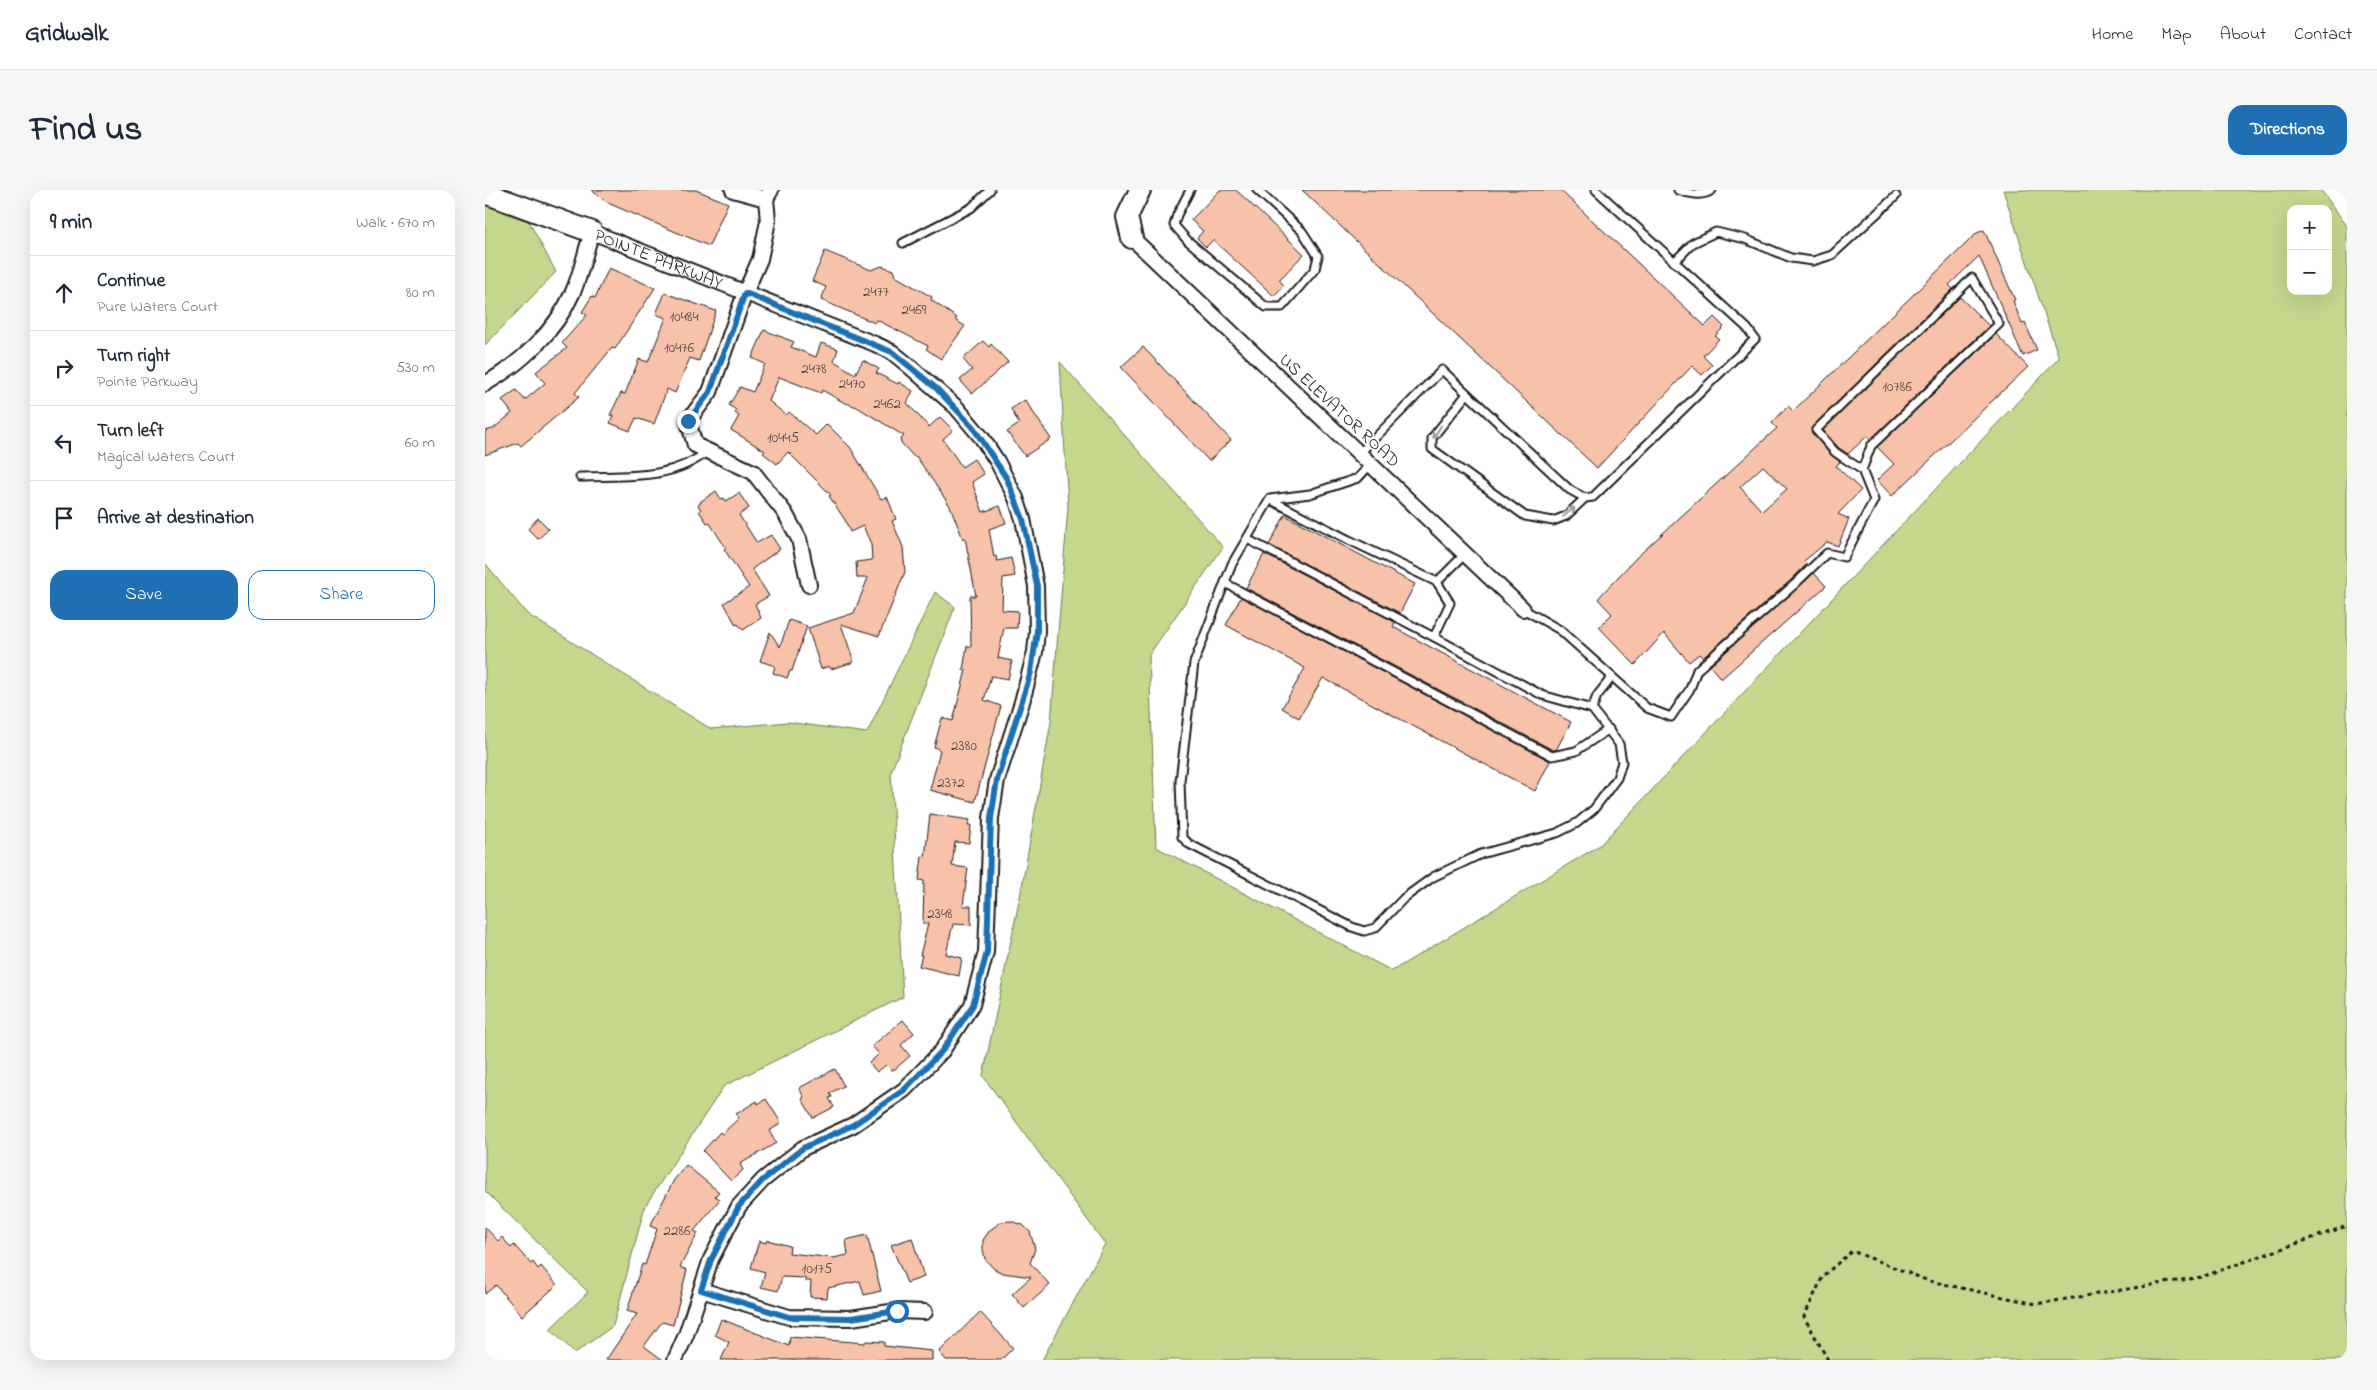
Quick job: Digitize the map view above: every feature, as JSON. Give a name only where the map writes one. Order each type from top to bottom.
[{"type":"street","points":[[733,190],[769,195],[768,220],[760,258],[745,293],[710,392],[688,421],[695,445],[753,472],[785,513],[799,539],[809,585]]},
{"type":"street","points":[[1132,238],[1127,217],[1140,190]]},
{"type":"street","name":"POINTE PARKWAY","points":[[485,193],[592,232],[892,352],[937,389],[973,427],[1007,479],[1023,519],[1037,586],[1037,631],[1031,672],[997,780],[991,818],[987,952],[973,1005],[942,1051],[904,1090],[853,1125],[803,1148],[763,1180],[739,1206],[711,1260],[675,1360]]},
{"type":"street","points":[[485,384],[531,350],[561,314],[573,294],[592,232]]},
{"type":"street","name":"US ELEVATOR ROAD","points":[[1132,238],[1523,609]]},
{"type":"street","points":[[701,1290],[789,1317],[851,1318],[897,1311],[925,1312]]},
{"type":"lane","points":[[903,243],[971,208],[990,190]]},
{"type":"lane","points":[[1190,190],[1174,225],[1187,240],[1266,307],[1282,307],[1315,269],[1319,256],[1302,231],[1257,190]]},
{"type":"lane","points":[[1359,454],[1442,370],[1570,490],[1585,498],[1593,497],[1755,339],[1747,328],[1596,190]]},
{"type":"lane","points":[[1678,190],[1688,194],[1708,193],[1711,190]]},
{"type":"lane","points":[[1674,262],[1693,243],[1716,232],[1745,239],[1791,258],[1813,261],[1832,255],[1896,196]]},
{"type":"lane","points":[[1523,609],[1560,630],[1647,708],[1671,717],[1690,689],[1697,670],[1795,584],[1827,553],[1844,557],[1874,500],[1862,470],[1835,452],[1816,430],[1972,278],[1999,324],[1871,446],[1862,470]]},
{"type":"lane","points":[[1467,394],[1432,438],[1432,449],[1525,516],[1553,521],[1566,516],[1585,498]]},
{"type":"lane","points":[[580,477],[660,474],[693,463],[708,452]]},
{"type":"lane","points":[[1270,499],[1310,494],[1358,478],[1370,465]]},
{"type":"lane","points":[[1247,539],[1541,695],[1591,709],[1609,729],[1619,744],[1622,762],[1617,778],[1594,809],[1577,823],[1557,833],[1481,854],[1426,882],[1404,898],[1375,928],[1364,931],[1352,927],[1189,844],[1182,837],[1180,781],[1194,663],[1232,564],[1270,499]]},
{"type":"lane","points":[[1270,499],[1349,540],[1437,582],[1450,602],[1434,637]]},
{"type":"lane","points":[[1437,582],[1465,554]]},
{"type":"lane","points":[[1225,583],[1551,756],[1576,751],[1609,729]]},
{"type":"lane","points":[[1591,709],[1597,696],[1612,676]]},
{"type":"path","points":[[1828,1360],[1805,1317],[1823,1276],[1852,1251],[1929,1281],[2035,1304],[2201,1276],[2347,1226]]},
{"type":"green space","points":[[485,190],[512,190],[556,272],[485,345]]},
{"type":"green space","points":[[2003,190],[2321,190],[2332,205],[2287,205],[2287,295],[2332,295],[2332,205],[2347,226],[2347,1360],[1042,1360],[1105,1244],[983,1076],[1021,892],[1051,722],[1068,507],[1060,362],[1223,547],[1149,655],[1156,847],[1392,971],[1600,845],[2059,358]]},
{"type":"green space","points":[[485,563],[527,614],[711,729],[788,722],[867,733],[935,592],[955,607],[891,772],[903,997],[724,1086],[645,1206],[613,1326],[575,1353],[550,1329],[588,1292],[485,1191]]},
{"type":"building","points":[[591,190],[696,190],[728,203],[709,246],[610,204]]},
{"type":"building","points":[[1220,190],[1236,190],[1304,254],[1279,280],[1284,285],[1274,296],[1213,240],[1206,247],[1197,238],[1203,231],[1191,220]]},
{"type":"building","points":[[1302,190],[1560,190],[1705,326],[1714,317],[1724,327],[1715,336],[1719,339],[1703,356],[1712,365],[1702,375],[1692,366],[1597,468]]},
{"type":"building","points":[[1984,230],[2015,300],[2013,301],[2022,324],[2025,323],[2037,350],[2023,356],[1979,256],[1949,285],[1953,289],[1811,428],[1812,433],[1831,455],[1840,462],[1836,466],[1861,490],[1838,514],[1849,519],[1838,546],[1827,542],[1804,561],[1807,564],[1791,580],[1703,658],[1699,654],[1689,662],[1664,633],[1635,665],[1599,627],[1612,614],[1598,599],[1636,558],[1777,428],[1772,423],[1788,406],[1793,411],[1977,233]],"holes":[[[1763,466],[1787,489],[1762,511],[1740,487]]]},
{"type":"building","points":[[825,251],[871,270],[882,266],[893,270],[895,276],[932,297],[931,300],[965,326],[941,359],[926,349],[928,346],[877,320],[875,323],[821,300],[826,287],[812,281]]},
{"type":"building","points":[[609,268],[655,288],[615,349],[612,348],[575,393],[579,397],[521,446],[518,443],[485,455],[485,431],[493,429],[512,413],[502,400],[516,390],[525,400],[545,383],[536,372],[567,348],[562,343],[587,315],[582,312],[592,296],[595,298]]},
{"type":"building","points":[[665,293],[716,311],[699,361],[690,358],[675,393],[667,389],[654,424],[636,418],[630,431],[610,423],[613,416],[610,415],[621,393],[625,394],[639,359],[648,362],[666,318],[656,314]]},
{"type":"building","points":[[1960,297],[1989,326],[1870,440],[1867,436],[1848,454],[1839,448],[1823,430]]},
{"type":"building","points":[[764,330],[794,342],[791,347],[816,357],[821,343],[838,349],[834,361],[855,374],[863,360],[879,369],[876,373],[898,384],[899,382],[913,391],[907,403],[929,427],[940,417],[953,430],[943,439],[962,467],[974,459],[984,474],[972,482],[983,512],[1000,506],[1006,523],[989,529],[994,557],[996,556],[997,561],[1011,558],[1015,576],[1003,578],[1002,610],[1018,611],[1017,628],[1004,628],[998,658],[1012,661],[1008,679],[991,676],[984,700],[1001,706],[975,802],[930,790],[940,750],[934,747],[942,718],[953,721],[966,670],[963,670],[967,646],[971,647],[970,596],[976,596],[965,538],[963,539],[950,506],[916,456],[914,457],[902,444],[900,440],[904,436],[857,407],[843,402],[822,390],[821,393],[779,377],[769,401],[786,415],[789,412],[816,435],[827,424],[850,447],[881,499],[887,497],[896,519],[892,521],[903,547],[905,572],[879,636],[841,624],[854,662],[831,669],[829,666],[821,669],[808,628],[854,613],[868,578],[857,578],[856,562],[872,560],[871,544],[863,526],[850,532],[845,520],[829,496],[831,495],[788,452],[777,464],[763,453],[765,451],[731,430],[739,416],[735,413],[736,410],[729,405],[740,387],[753,392],[765,364],[752,358]]},
{"type":"building","points":[[1996,334],[2028,367],[1892,496],[1877,480],[1894,464],[1877,447]]},
{"type":"building","points":[[983,341],[989,347],[991,344],[1008,362],[972,394],[960,380],[972,370],[963,359]]},
{"type":"building","points":[[1143,347],[1231,440],[1209,461],[1121,367]]},
{"type":"building","points":[[1025,400],[1051,439],[1025,456],[1007,432],[1019,424],[1011,409]]},
{"type":"building","points":[[716,491],[721,499],[724,498],[726,501],[739,493],[749,508],[739,515],[757,543],[771,535],[780,549],[752,569],[769,596],[755,604],[761,618],[743,630],[738,624],[736,625],[724,603],[749,587],[709,522],[707,523],[699,511],[701,510],[698,505],[700,502]]},
{"type":"building","points":[[1285,515],[1415,584],[1400,613],[1269,545]]},
{"type":"building","points":[[538,518],[549,529],[538,539],[528,529]]},
{"type":"building","points":[[1264,554],[1395,622],[1393,627],[1571,722],[1556,750],[1246,588]]},
{"type":"building","points":[[1814,573],[1826,586],[1721,679],[1710,666]]},
{"type":"building","points":[[1241,597],[1550,761],[1535,791],[1323,678],[1299,718],[1282,708],[1305,668],[1226,625]]},
{"type":"building","points":[[789,620],[807,626],[792,671],[790,671],[787,678],[773,673],[775,666],[760,661],[770,632],[780,647]]},
{"type":"building","points":[[930,814],[970,820],[968,825],[971,825],[969,843],[955,842],[952,866],[968,868],[963,906],[971,906],[971,925],[953,924],[946,954],[962,958],[959,976],[919,966],[928,924],[923,924],[924,881],[919,880],[922,856],[925,857]]},
{"type":"building","points":[[903,1020],[914,1033],[901,1045],[910,1056],[895,1069],[891,1070],[886,1065],[877,1072],[869,1063],[879,1054],[872,1046]]},
{"type":"building","points":[[835,1069],[844,1086],[830,1093],[832,1097],[829,1098],[834,1107],[813,1118],[802,1099],[804,1097],[799,1088]]},
{"type":"building","points":[[766,1099],[780,1121],[780,1124],[769,1131],[776,1143],[740,1164],[743,1170],[731,1181],[703,1151],[720,1132],[722,1134],[739,1118],[736,1114],[757,1101],[758,1104]]},
{"type":"building","points":[[686,1165],[719,1192],[715,1196],[720,1199],[694,1231],[698,1233],[680,1267],[687,1270],[673,1325],[662,1322],[644,1346],[663,1360],[606,1360],[637,1314],[627,1311],[642,1264],[645,1265],[657,1229],[650,1226],[674,1180]]},
{"type":"building","points":[[1010,1221],[1023,1225],[1030,1232],[1035,1249],[1030,1263],[1050,1285],[1024,1308],[1012,1294],[1031,1277],[1003,1273],[994,1269],[985,1259],[983,1250],[983,1240],[990,1230],[1001,1222]]},
{"type":"building","points":[[485,1227],[498,1241],[502,1237],[511,1248],[514,1245],[538,1269],[541,1266],[557,1285],[522,1316],[496,1285],[485,1294]]},
{"type":"building","points":[[867,1235],[881,1291],[864,1295],[860,1281],[828,1288],[827,1298],[810,1297],[811,1281],[805,1281],[805,1278],[782,1277],[778,1291],[761,1287],[765,1272],[751,1268],[759,1241],[766,1243],[767,1240],[790,1246],[789,1253],[833,1258],[848,1255],[846,1240]]},
{"type":"building","points":[[912,1238],[924,1277],[907,1283],[891,1245]]},
{"type":"building","points":[[980,1312],[1013,1348],[1001,1360],[946,1360],[939,1352]]},
{"type":"building","points":[[721,1319],[789,1346],[790,1337],[865,1343],[866,1341],[884,1342],[884,1346],[932,1351],[932,1360],[721,1360],[729,1342],[715,1335]]},
{"type":"route","points":[[688,421],[710,392],[745,293],[892,352],[937,389],[973,427],[997,460],[1016,498],[1029,540],[1037,586],[1035,652],[1031,672],[997,780],[991,818],[987,952],[973,1005],[942,1051],[924,1072],[904,1090],[867,1117],[803,1148],[763,1180],[739,1206],[711,1260],[701,1290],[789,1317],[851,1318],[897,1311]]}]
